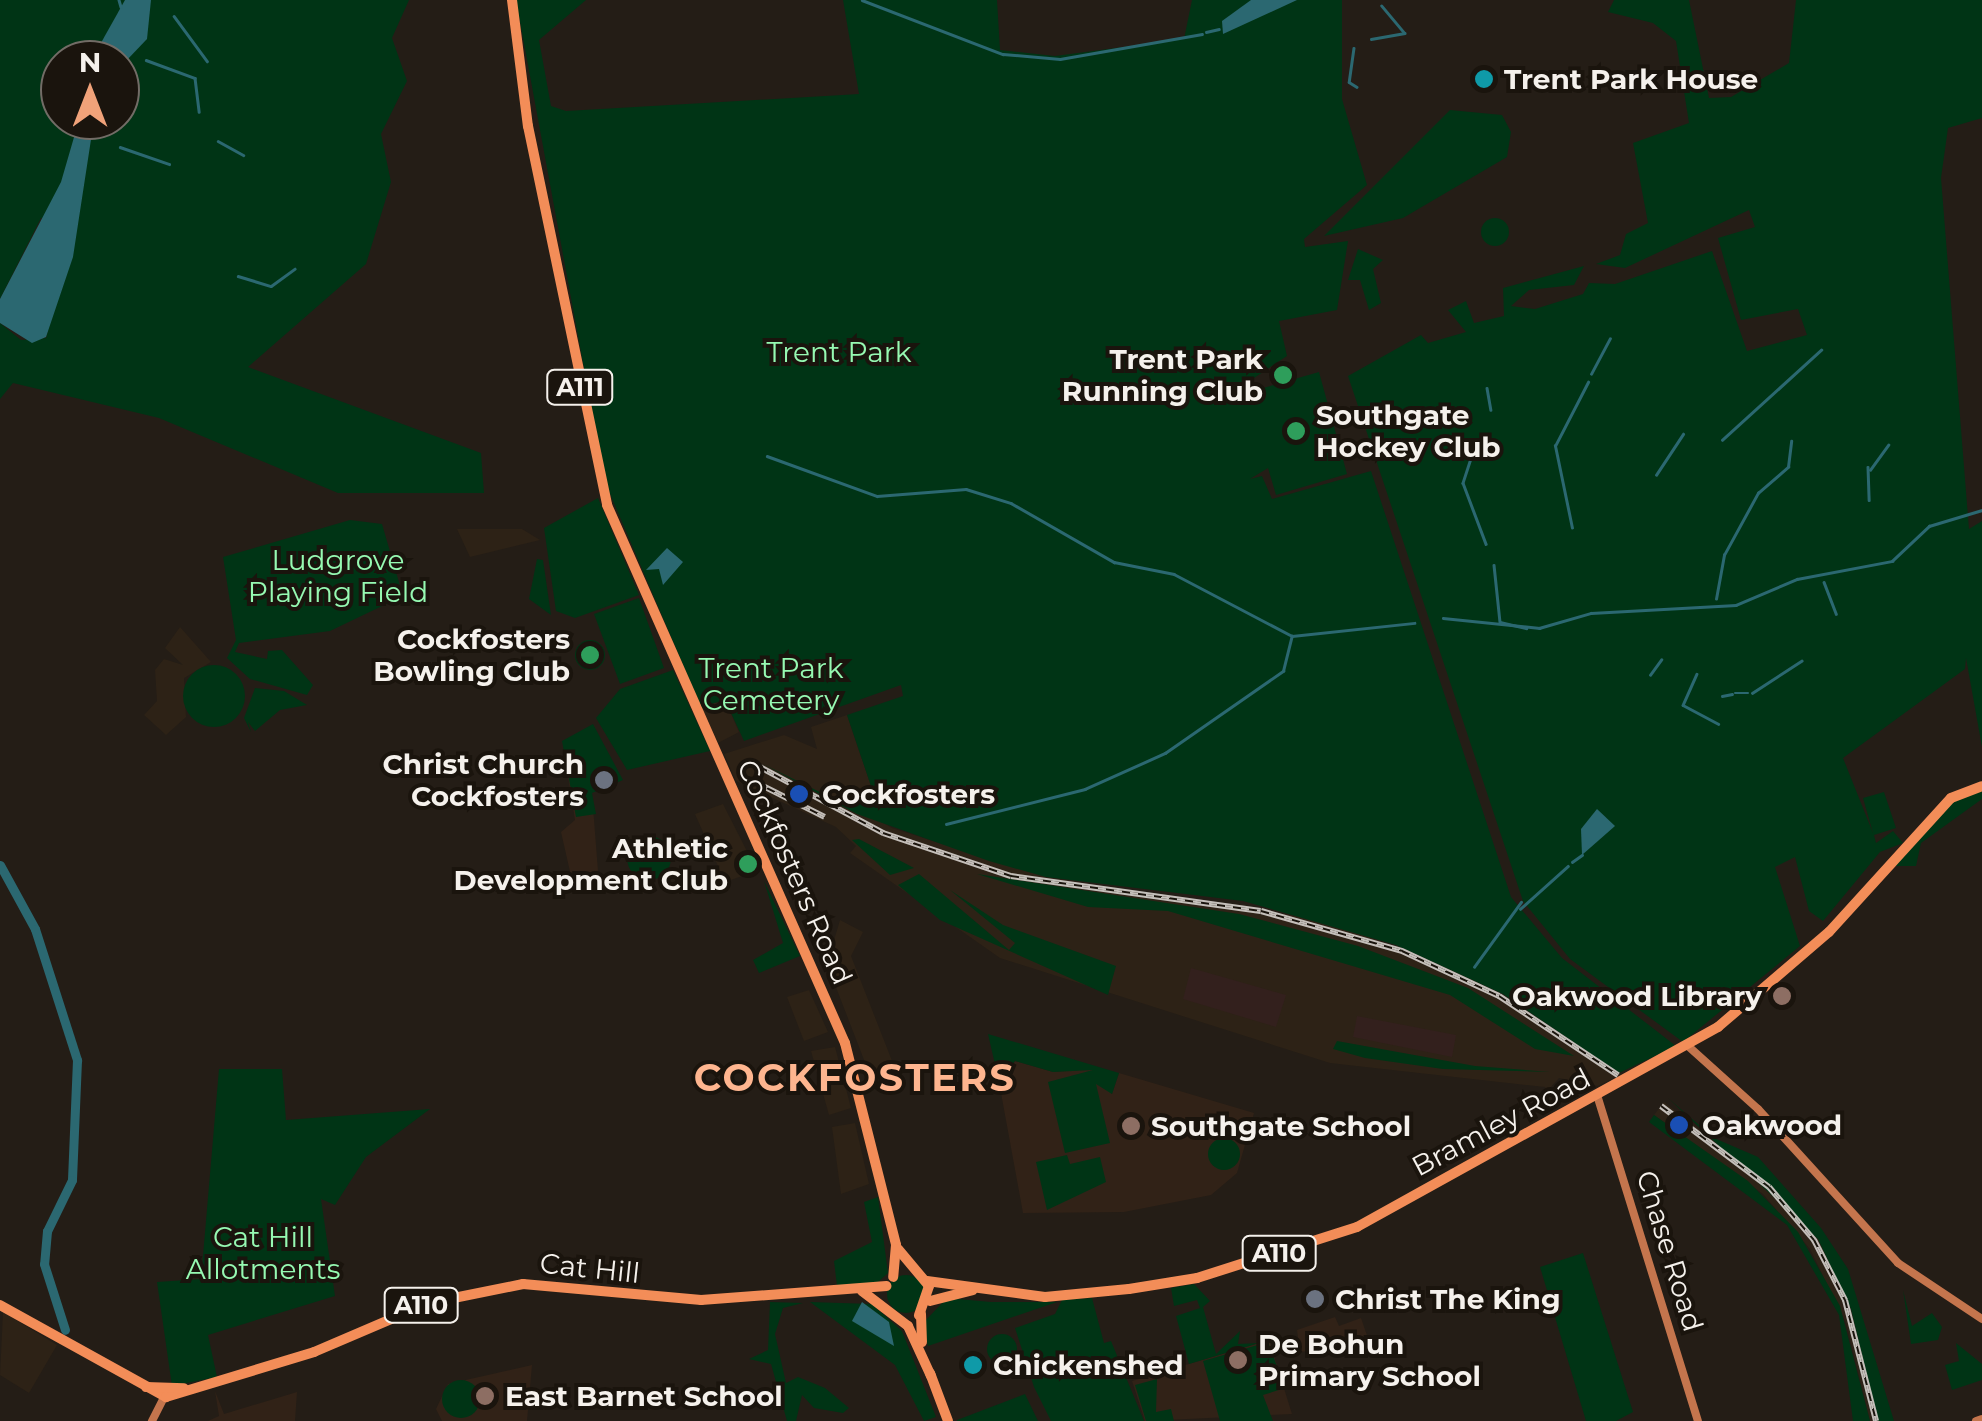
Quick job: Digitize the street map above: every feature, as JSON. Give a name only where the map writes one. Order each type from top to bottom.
[{"type":"main road","name":"Cockfosters Road","points":[[512,0],[525,110],[606,502],[842,1037],[896,1246],[914,1272]]},
{"type":"main road","name":"Bramley Road","points":[[927,1281],[973,1290],[1070,1294],[1197,1278],[1346,1230],[1688,1046],[1829,932],[1951,798],[1982,786]]},
{"type":"main road","name":"Cockfosters Road","points":[[889,1281],[896,1246]]},
{"type":"main road","points":[[887,1306],[889,1281],[914,1272],[927,1281],[930,1301],[920,1314],[898,1316]]},
{"type":"main road","name":"Cat Hill","points":[[161,1394],[210,1384],[429,1303],[522,1284],[701,1300],[862,1290],[889,1281]]},
{"type":"main road","points":[[862,1290],[898,1316],[931,1376],[948,1421]]},
{"type":"main road","name":"Bramley Road","points":[[930,1301],[973,1290]]},
{"type":"main road","name":"A110","points":[[0,1305],[126,1381],[161,1394]]},
{"type":"main road","points":[[920,1314],[931,1376]]},
{"type":"street","points":[[1688,1046],[1758,1108],[1899,1264],[1982,1320]]},
{"type":"street","name":"Chase Road","points":[[1597,1095],[1698,1421]]},
{"type":"street","points":[[152,1421],[161,1394]]},
{"type":"shaded area","points":[[457,529],[522,529],[540,540],[470,557]]},
{"type":"shaded area","points":[[180,627],[211,662],[184,678],[186,717],[166,735],[144,715],[157,701],[155,670],[164,659],[183,665],[165,648]]},
{"type":"shaded area","points":[[725,700],[739,732],[718,743],[701,707]]},
{"type":"shaded area","points":[[847,715],[873,792],[844,801],[892,828],[1046,877],[1322,920],[1457,969],[1622,1074],[1598,1086],[1559,1078],[1550,1088],[1574,1091],[1553,1102],[1545,1087],[1330,1063],[1000,958],[850,853],[856,846],[836,827],[736,781],[724,754],[784,735],[817,749],[811,727]]},
{"type":"shaded area","points":[[579,766],[592,794],[598,871],[571,876],[561,832],[575,820],[567,770]]},
{"type":"shaded area","points":[[723,804],[757,871],[725,882],[695,814]]},
{"type":"shaded area","points":[[840,920],[863,932],[851,956],[896,1071],[871,1078],[827,964]]},
{"type":"shaded area","points":[[1191,968],[1286,995],[1276,1027],[1183,999]]},
{"type":"shaded area","points":[[809,990],[828,1032],[804,1041],[787,997]]},
{"type":"shaded area","points":[[1357,1016],[1456,1035],[1452,1057],[1353,1037]]},
{"type":"shaded area","points":[[835,1047],[851,1108],[829,1115],[811,1051]]},
{"type":"shaded area","name":"Southgate School","points":[[1015,1061],[1053,1072],[1093,1069],[1112,1094],[1119,1073],[1254,1113],[1237,1173],[1211,1195],[1124,1212],[1023,1213],[999,1082]]},
{"type":"shaded area","points":[[1664,1102],[1762,1177],[1818,1239],[1846,1294],[1878,1421],[1870,1421],[1846,1323],[1810,1249],[1763,1194],[1654,1115]]},
{"type":"shaded area","points":[[855,1123],[869,1184],[841,1194],[832,1127]]},
{"type":"shaded area","points":[[3,1312],[57,1345],[29,1393],[0,1375]]},
{"type":"shaded area","points":[[1335,1317],[1339,1326],[1361,1318],[1370,1344],[1300,1352],[1297,1330]]},
{"type":"shaded area","name":"De Bohun Primary School","points":[[1269,1340],[1292,1414],[1145,1421],[1132,1381]]},
{"type":"shaded area","name":"East Barnet School","points":[[532,1365],[527,1421],[442,1421],[436,1409],[448,1384]]},
{"type":"shaded area","points":[[215,1391],[224,1414],[297,1392],[295,1421],[208,1421],[219,1416]]},
{"type":"green space","points":[[0,0],[409,0],[392,38],[407,81],[381,134],[391,182],[366,264],[248,367],[481,453],[484,493],[338,493],[159,418],[13,383],[0,399],[0,323],[21,340],[46,338],[74,226],[41,218],[0,299]]},
{"type":"green space","name":"Trent Park","points":[[516,0],[586,0],[539,40],[551,106],[566,111],[859,94],[843,0],[997,0],[1000,50],[1055,56],[1184,39],[1192,0],[1342,0],[1342,99],[1367,185],[1304,239],[1305,247],[1348,241],[1337,310],[1279,321],[1287,356],[1242,386],[1246,393],[1319,372],[1347,474],[1276,495],[1268,468],[1250,479],[1262,476],[1272,499],[1371,471],[1511,897],[1562,958],[1676,1046],[1619,1073],[1503,994],[1396,945],[1243,901],[1046,877],[989,861],[857,814],[761,763],[842,803],[873,792],[847,715],[903,696],[901,685],[744,741],[725,700],[701,707],[605,482]]},
{"type":"green space","points":[[1614,0],[1689,0],[1709,98],[1731,97],[1789,63],[1796,0],[1982,0],[1982,118],[1948,128],[1941,178],[1969,529],[1982,521],[1982,747],[1966,658],[1965,669],[1843,758],[1873,833],[1863,798],[1884,792],[1896,828],[1874,835],[1876,843],[1893,831],[1903,843],[1880,852],[1823,921],[1809,911],[1795,857],[1775,867],[1800,946],[1683,1042],[1570,959],[1523,901],[1348,376],[1421,335],[1428,343],[1466,332],[1448,310],[1466,301],[1474,323],[1504,316],[1503,288],[1584,266],[1574,285],[1529,290],[1511,306],[1535,309],[1583,294],[1589,283],[1615,284],[1712,251],[1747,351],[1807,335],[1798,309],[1741,320],[1718,238],[1755,227],[1749,210],[1625,268],[1596,264],[1620,255],[1626,234],[1648,223],[1633,143],[1689,123],[1676,41],[1653,23],[1608,12]]},
{"type":"green space","points":[[1450,110],[1502,115],[1511,132],[1507,157],[1403,218],[1324,236]]},
{"type":"green space","points":[[1495,218],[1505,222],[1509,232],[1505,242],[1495,246],[1485,242],[1481,232],[1485,222]]},
{"type":"green space","points":[[1358,249],[1383,260],[1373,269],[1381,303],[1369,310],[1360,280],[1348,280]]},
{"type":"green space","points":[[598,498],[639,595],[575,618],[556,611],[544,528]]},
{"type":"green space","name":"Ludgrove Playing Field","points":[[350,520],[382,524],[403,596],[330,631],[239,643],[235,652],[267,659],[268,651],[282,650],[313,685],[307,695],[250,679],[227,658],[236,640],[223,557]]},
{"type":"green space","points":[[537,559],[543,560],[551,615],[529,599]]},
{"type":"green space","points":[[639,598],[664,668],[620,684],[594,614]]},
{"type":"green space","name":"Cockfosters Bowling Club","points":[[590,640],[601,644],[605,655],[601,666],[590,670],[579,666],[575,655],[579,644]]},
{"type":"green space","points":[[214,665],[236,674],[245,696],[236,718],[214,727],[192,718],[183,696],[192,674]]},
{"type":"green space","points":[[673,670],[710,751],[627,770],[596,718],[620,689]]},
{"type":"green space","points":[[255,688],[284,691],[307,705],[280,710],[255,731],[248,722],[251,732],[244,718]]},
{"type":"green space","points":[[593,724],[623,780],[592,793],[596,814],[576,817],[562,741]]},
{"type":"green space","points":[[1982,788],[1982,799],[1921,843],[1916,866],[1895,866],[1951,799]]},
{"type":"green space","points":[[649,836],[665,842],[671,858],[665,874],[649,880],[633,874],[627,858],[633,842]]},
{"type":"green space","points":[[859,839],[914,868],[890,875],[852,840]]},
{"type":"green space","points":[[919,874],[1009,950],[1015,943],[950,890],[1003,925],[1116,966],[1108,995],[940,920],[898,885]]},
{"type":"green space","points":[[977,874],[1239,914],[1358,946],[1468,988],[1574,1056],[1535,1049],[1450,995],[1168,911],[1088,907]]},
{"type":"green space","points":[[764,881],[800,956],[759,973],[753,960],[783,943]]},
{"type":"green space","points":[[988,1034],[1119,1073],[1112,1094],[1096,1084],[1110,1143],[1065,1153],[1048,1082],[1093,1070],[1053,1072],[1015,1061],[999,1082]]},
{"type":"green space","points":[[1337,1041],[1475,1066],[1550,1072],[1443,1069],[1365,1058],[1333,1049]]},
{"type":"green space","name":"Cat Hill Allotments","points":[[219,1069],[282,1069],[286,1120],[430,1109],[366,1157],[335,1205],[321,1199],[335,1296],[208,1335],[217,1377],[172,1386],[157,1282],[201,1279]]},
{"type":"green space","points":[[1668,1098],[1714,1138],[1758,1157],[1821,1228],[1848,1269],[1894,1421],[1878,1421],[1851,1309],[1818,1239]]},
{"type":"green space","points":[[1654,1115],[1748,1181],[1798,1232],[1840,1306],[1870,1421],[1853,1421],[1839,1315],[1787,1225],[1649,1122]]},
{"type":"green space","points":[[1224,1138],[1235,1143],[1240,1154],[1235,1165],[1224,1170],[1213,1165],[1208,1154],[1213,1143]]},
{"type":"green space","points":[[1067,1155],[1070,1164],[1100,1157],[1106,1182],[1047,1210],[1036,1162]]},
{"type":"green space","points":[[878,1197],[888,1273],[877,1283],[837,1286],[834,1261],[872,1242],[864,1202]]},
{"type":"green space","points":[[1583,1253],[1633,1412],[1616,1421],[1586,1421],[1540,1267]]},
{"type":"green space","points":[[906,1275],[919,1281],[925,1294],[919,1307],[906,1313],[893,1307],[887,1294],[893,1281]]},
{"type":"green space","points":[[1194,1284],[1210,1301],[1203,1307],[1216,1354],[1240,1331],[1238,1344],[1259,1343],[1189,1364],[1176,1316],[1200,1308],[1197,1300],[1174,1306],[1171,1288]]},
{"type":"green space","points":[[1903,1290],[1912,1326],[1932,1313],[1942,1327],[1938,1340],[1911,1344]]},
{"type":"green space","points":[[947,1298],[1057,1302],[928,1346],[923,1323]]},
{"type":"green space","points":[[1092,1298],[1104,1343],[1111,1341],[1144,1421],[1051,1421],[1034,1387],[1015,1328],[1055,1314],[1062,1300]]},
{"type":"green space","points":[[770,1302],[803,1303],[783,1308],[775,1334],[786,1383],[798,1377],[825,1388],[849,1408],[843,1413],[814,1408],[802,1395],[796,1421],[787,1421],[771,1364],[749,1359],[768,1350]]},
{"type":"green space","points":[[810,1302],[872,1304],[902,1331],[936,1417],[924,1421],[895,1365]]},
{"type":"green space","points":[[1002,1334],[1013,1338],[1017,1349],[1013,1360],[1002,1364],[991,1360],[987,1349],[991,1338]]},
{"type":"green space","points":[[1268,1342],[1285,1388],[1263,1395],[1273,1421],[1220,1421],[1203,1361]]},
{"type":"green space","points":[[1956,1343],[1982,1364],[1982,1380],[1952,1390],[1945,1365],[1959,1361]]},
{"type":"green space","points":[[1157,1379],[1156,1412],[1171,1409],[1174,1421],[1146,1421],[1135,1385]]},
{"type":"green space","points":[[461,1380],[475,1385],[480,1399],[475,1413],[461,1418],[447,1413],[442,1399],[447,1385]]},
{"type":"green space","points":[[1025,1394],[1038,1421],[957,1421],[957,1420]]},
{"type":"water","points":[[125,0],[151,0],[147,39],[140,46],[140,40],[103,40]]},
{"type":"water","points":[[1251,0],[1297,0],[1223,34],[1222,21]]},
{"type":"water","points":[[73,140],[91,140],[73,257],[46,337],[32,343],[0,323],[0,299],[61,182]]},
{"type":"water","points":[[667,548],[683,562],[663,585],[659,569],[646,570]]},
{"type":"water","points":[[1597,809],[1615,826],[1582,855],[1581,829]]},
{"type":"water","points":[[862,1302],[889,1322],[894,1346],[852,1321]]},
{"type":"waterway","points":[[119,0],[121,7]]},
{"type":"waterway","points":[[862,0],[1003,54],[1060,59],[1202,34]]},
{"type":"waterway","points":[[1371,39],[1404,33],[1381,6]]},
{"type":"waterway","points":[[174,16],[207,61]]},
{"type":"waterway","points":[[1206,32],[1219,29]]},
{"type":"waterway","points":[[1354,48],[1349,82],[1357,87]]},
{"type":"waterway","points":[[146,60],[195,78],[199,112]]},
{"type":"waterway","points":[[218,141],[243,155]]},
{"type":"waterway","points":[[120,147],[169,164]]},
{"type":"waterway","points":[[238,276],[271,286],[294,269]]},
{"type":"waterway","points":[[1591,374],[1610,339]]},
{"type":"waterway","points":[[1722,440],[1821,350]]},
{"type":"waterway","points":[[1572,528],[1555,446],[1588,382]]},
{"type":"waterway","points":[[1487,388],[1491,410]]},
{"type":"waterway","points":[[1656,475],[1683,434]]},
{"type":"waterway","points":[[1716,599],[1724,555],[1758,493],[1788,467],[1791,441]]},
{"type":"waterway","points":[[1476,443],[1463,483],[1486,544]]},
{"type":"waterway","points":[[1870,470],[1888,445]]},
{"type":"waterway","points":[[767,456],[877,496],[966,489],[1011,503],[1114,562],[1174,574],[1292,636],[1414,623]]},
{"type":"waterway","points":[[1868,467],[1869,500]]},
{"type":"waterway","points":[[1443,618],[1539,628],[1591,613],[1736,605],[1797,579],[1892,561],[1929,526],[1982,510]]},
{"type":"waterway","points":[[1494,565],[1500,622],[1526,628]]},
{"type":"waterway","points":[[1824,582],[1836,614]]},
{"type":"waterway","points":[[946,824],[1085,789],[1165,753],[1283,671],[1292,636]]},
{"type":"waterway","points":[[1650,675],[1661,660]]},
{"type":"waterway","points":[[1752,693],[1801,661]]},
{"type":"waterway","points":[[1697,674],[1683,705],[1718,724]]},
{"type":"waterway","points":[[1735,693],[1748,693]]},
{"type":"waterway","points":[[1722,696],[1732,694]]},
{"type":"waterway","points":[[1572,862],[1582,855]]},
{"type":"waterway","points":[[0,865],[35,929],[77,1060],[72,1180],[47,1231],[44,1264],[65,1330]]},
{"type":"waterway","points":[[1520,909],[1568,866]]},
{"type":"waterway","points":[[1474,967],[1521,902]]},
{"type":"railway","points":[[760,767],[883,833],[1011,876],[1261,911],[1402,951],[1499,996],[1618,1075]]},
{"type":"railway","points":[[753,781],[825,817]]},
{"type":"railway","points":[[1661,1106],[1769,1187],[1814,1240],[1845,1300],[1876,1421]]},
{"type":"place","name":"Trent Park House","points":[[1484,79]]},
{"type":"place","name":"Trent Park Running Club","points":[[1283,375]]},
{"type":"place","name":"Southgate Hockey Club","points":[[1296,431]]},
{"type":"place","name":"Cockfosters Bowling Club","points":[[590,655]]},
{"type":"place","name":"Christ Church Cockfosters","points":[[604,780]]},
{"type":"place","name":"Cockfosters","points":[[799,794]]},
{"type":"place","name":"Athletic Development Club","points":[[748,864]]},
{"type":"place","name":"Oakwood Library","points":[[1782,996]]},
{"type":"place","name":"Oakwood","points":[[1679,1125]]},
{"type":"place","name":"Southgate School","points":[[1131,1126]]},
{"type":"place","name":"Christ The King","points":[[1315,1299]]},
{"type":"place","name":"De Bohun Primary School","points":[[1238,1360]]},
{"type":"place","name":"Chickenshed","points":[[973,1365]]},
{"type":"place","name":"East Barnet School","points":[[485,1396]]},
{"type":"district","name":"COCKFOSTERS","points":[[855,1078]]},
{"type":"park label","name":"Trent Park Cemetery","points":[[771,684]]}]
